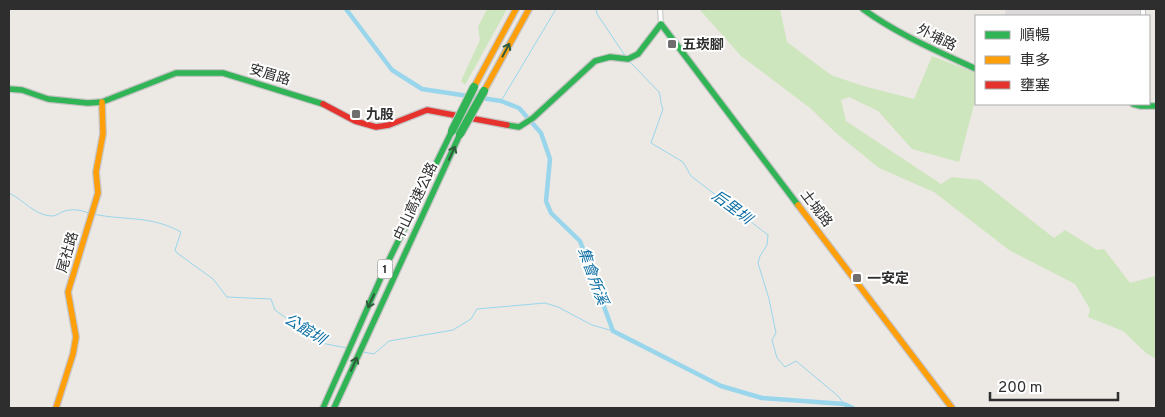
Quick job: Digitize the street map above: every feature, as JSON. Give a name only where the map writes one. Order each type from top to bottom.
[{"type":"main road","name":"中山高速公路","points":[[323,408],[387,264],[474,87],[516,9]]},
{"type":"main road","name":"中山高速公路","points":[[334,408],[460,134],[529,9]]},
{"type":"main road","name":"外埔路","points":[[863,9],[924,45],[975,69]]},
{"type":"main road","name":"安眉路","points":[[9,89],[22,90],[48,99],[102,102],[176,73],[224,73],[325,105],[371,127],[394,124],[417,112],[426,110],[519,127],[533,118],[596,61],[610,58],[628,59],[638,54],[661,24]]},
{"type":"main road","name":"土城路","points":[[661,24],[952,408]]},
{"type":"main road","name":"尾社路","points":[[56,408],[73,354],[76,337],[68,292],[98,193],[96,172],[102,134],[102,102]]},
{"type":"main road","points":[[1137,105],[1156,106]]},
{"type":"street","points":[[660,9],[661,24]]},
{"type":"shaded area","points":[[1006,9],[1142,9],[1143,15],[1004,15]]},
{"type":"green space","points":[[487,9],[507,9],[465,85],[461,81],[480,40],[478,27]]},
{"type":"green space","points":[[699,9],[780,9],[787,42],[831,75],[863,86],[914,99],[932,56],[975,73],[975,101],[959,162],[912,149],[878,111],[849,97],[841,100],[846,121],[941,184],[952,177],[980,180],[1054,238],[1065,230],[1097,250],[1104,249],[1130,283],[1155,276],[1156,359],[1146,353],[1123,331],[1088,317],[1090,309],[1075,284],[1009,250],[934,192],[879,168],[836,133],[810,108],[741,56]]},
{"type":"waterway","name":"集會所溪","points":[[346,9],[392,70],[422,89],[501,101],[519,108],[541,133],[550,159],[546,201],[551,213],[580,241],[613,331],[721,386],[762,398],[844,404],[853,408]]},
{"type":"waterway","points":[[501,101],[556,9]]},
{"type":"waterway","name":"后里圳","points":[[596,9],[597,14],[626,57]]},
{"type":"waterway","name":"后里圳","points":[[630,62],[660,94],[663,109],[651,143],[683,162],[691,176],[768,235],[767,245],[758,263],[769,299],[776,333],[772,340],[777,358],[785,367],[796,361],[838,396],[844,404]]},
{"type":"waterway","name":"公館圳","points":[[9,193],[45,215],[54,216],[73,210],[89,213]]},
{"type":"waterway","name":"公館圳","points":[[93,214],[159,223],[181,232],[175,250],[177,253],[213,279],[227,297],[271,299],[275,310],[321,343],[347,348]]},
{"type":"waterway","name":"公館圳","points":[[363,352],[374,354],[389,341],[453,330],[471,319],[477,309],[545,303],[558,307],[592,325],[613,331]]},
{"type":"traffic: fast","points":[[863,9],[903,34],[975,69]]},
{"type":"traffic: fast","points":[[507,125],[519,127],[533,118],[595,61],[610,57],[628,59],[638,54],[661,24],[798,205]]},
{"type":"traffic: fast","points":[[9,89],[22,90],[48,99],[88,103],[102,102],[176,73],[223,73],[323,104]]},
{"type":"traffic: fast","points":[[452,131],[474,87]]},
{"type":"traffic: fast","points":[[460,134],[484,91]]},
{"type":"traffic: fast","points":[[1137,105],[1156,106]]},
{"type":"traffic: fast","points":[[323,408],[387,264],[452,131]]},
{"type":"traffic: fast","points":[[334,408],[460,134]]},
{"type":"traffic: slow","points":[[474,87],[516,9]]},
{"type":"traffic: slow","points":[[484,91],[529,9]]},
{"type":"traffic: slow","points":[[56,408],[73,354],[76,337],[68,292],[98,193],[96,172],[103,134],[102,102]]},
{"type":"traffic: slow","points":[[798,205],[952,408]]},
{"type":"traffic: jam","points":[[323,104],[355,121],[376,127],[389,125],[427,110],[507,125]]},
{"type":"place","name":"五崁腳","points":[[672,44]]},
{"type":"place","name":"九股","points":[[356,114]]},
{"type":"place","name":"一安定","points":[[857,278]]}]
